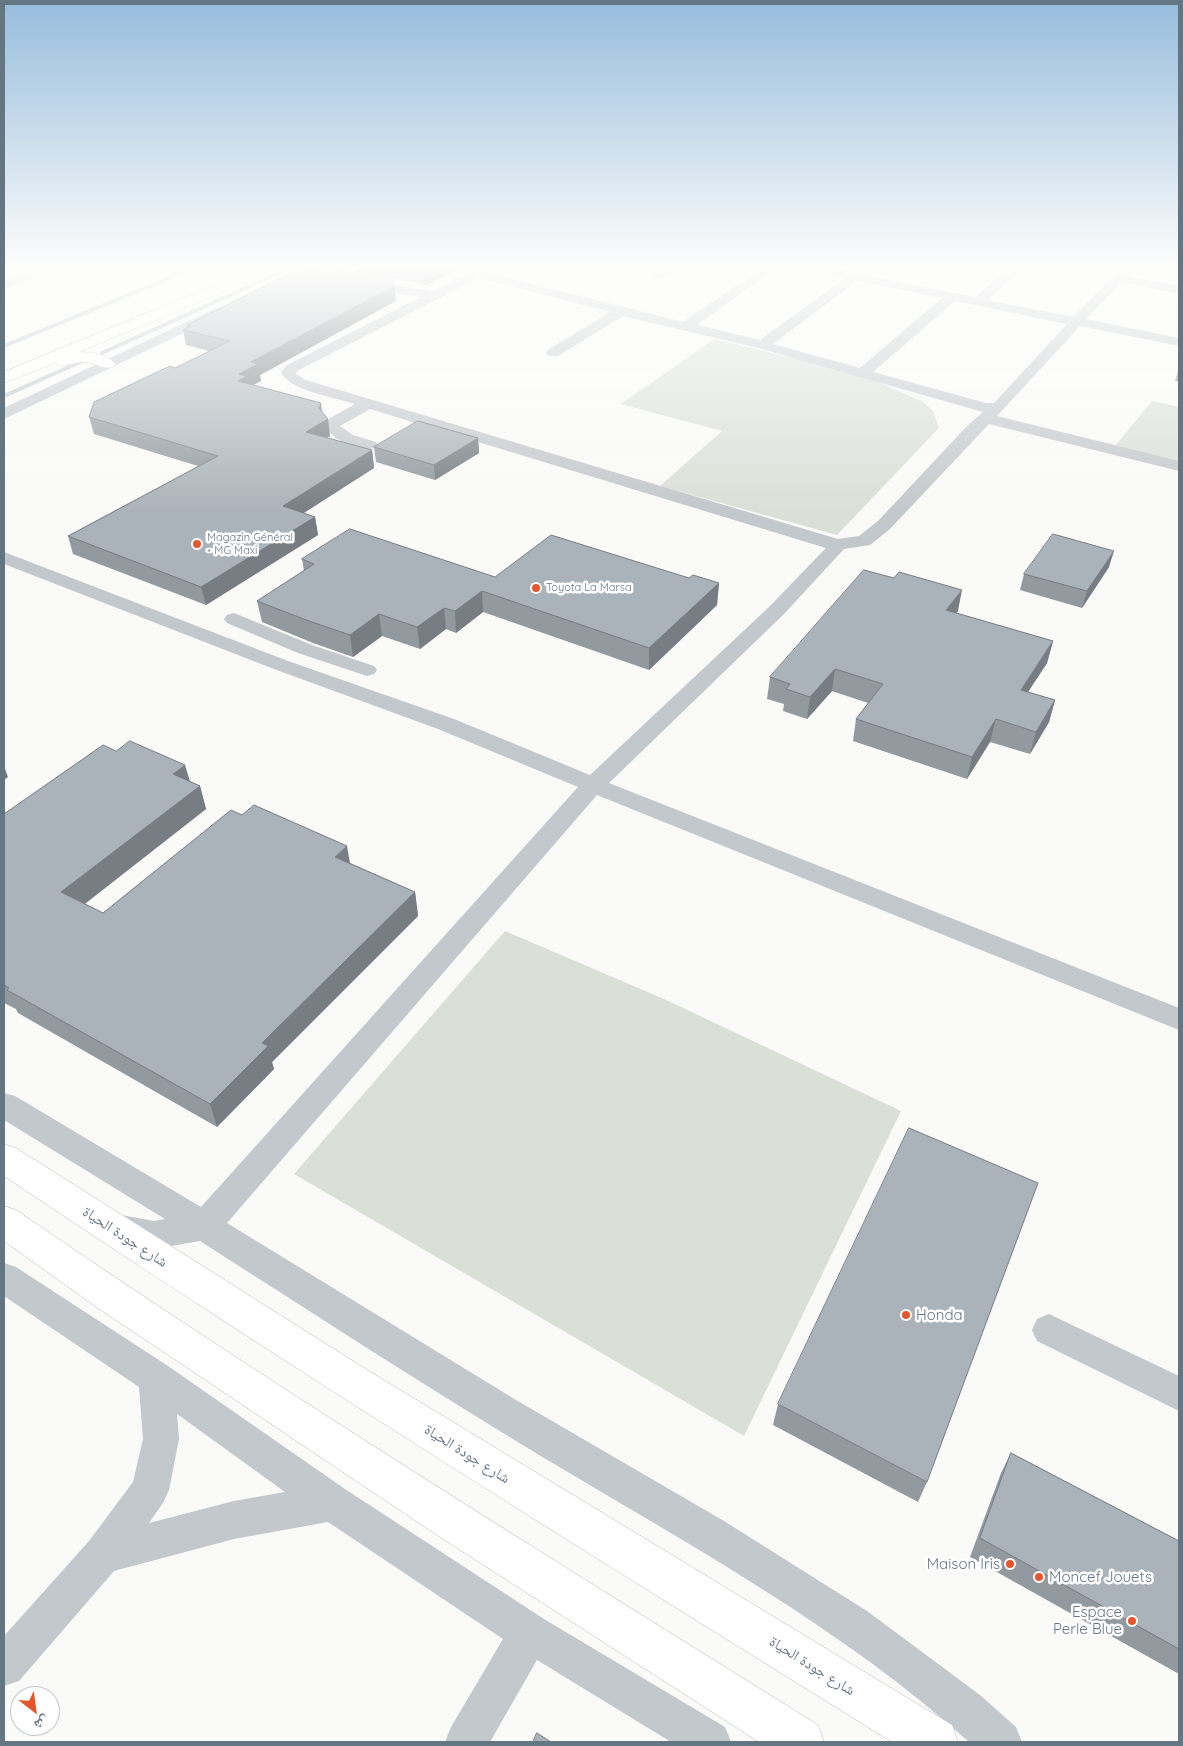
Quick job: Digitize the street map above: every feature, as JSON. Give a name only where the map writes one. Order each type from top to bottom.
[{"type":"highway","points":[[10,376],[71,350]]},
{"type":"highway","points":[[10,376],[82,356],[92,356],[107,364]]},
{"type":"highway","name":"شارع جودة الحياة","points":[[4,1158],[107,1226],[516,1484],[936,1742]]},
{"type":"highway","points":[[4,1221],[108,1294],[455,1522],[801,1742]]},
{"type":"highway","points":[[4,1243],[77,1271]]},
{"type":"street","points":[[4,414],[135,350]]},
{"type":"street","points":[[327,350],[292,368],[288,372],[290,377],[368,403],[821,539],[835,545],[858,543],[869,539],[990,413],[998,407],[1050,350]]},
{"type":"street","points":[[782,350],[985,408],[990,413],[1179,466]]},
{"type":"street","points":[[863,373],[889,350]]},
{"type":"street","points":[[368,403],[331,424],[343,436],[370,446]]},
{"type":"street","points":[[107,1226],[154,1235],[204,1226],[593,785],[777,610],[835,549],[835,545]]},
{"type":"street","points":[[4,558],[280,665],[446,724],[593,785],[1179,1019]]},
{"type":"street","points":[[234,619],[305,649],[367,670]]},
{"type":"street","points":[[4,1105],[204,1226],[503,1413],[702,1530],[853,1625],[965,1710],[1001,1742]]},
{"type":"street","points":[[4,1278],[156,1378],[332,1502],[530,1633],[710,1742]]},
{"type":"street","points":[[1048,1330],[1179,1394]]},
{"type":"street","points":[[4,1666],[103,1556],[150,1490],[162,1439],[156,1378]]},
{"type":"street","points":[[103,1556],[234,1520],[332,1502]]},
{"type":"street","points":[[466,1742],[530,1633]]},
{"type":"shaded area","points":[[698,350],[762,350],[863,375],[923,402],[933,411],[939,428],[837,535],[660,486],[722,431],[621,404]]},
{"type":"shaded area","points":[[1152,401],[1179,407],[1179,461],[1115,446]]},
{"type":"shaded area","points":[[505,931],[664,999],[901,1111],[744,1436],[294,1174]]},
{"type":"building","points":[[211,350],[273,350],[251,362],[258,364],[239,374],[247,376],[238,381],[321,403],[319,408],[328,419],[306,432],[372,450],[283,506],[315,517],[201,587],[68,536],[218,456],[89,417],[94,402],[170,366],[175,368]]},
{"type":"building","points":[[418,421],[478,438],[434,465],[374,447]]},
{"type":"building","points":[[350,529],[495,577],[551,535],[689,578],[693,575],[719,583],[649,648],[482,591],[455,611],[444,608],[417,627],[379,614],[350,635],[257,601],[314,564],[302,559]]},
{"type":"building","points":[[1053,534],[1114,551],[1087,591],[1024,574]]},
{"type":"building","points":[[864,570],[894,578],[899,572],[962,590],[946,610],[1053,641],[1021,690],[1055,700],[1036,732],[996,719],[972,757],[856,719],[883,684],[835,669],[810,697],[786,689],[790,684],[770,677]]},
{"type":"building","points":[[130,741],[185,765],[173,774],[200,786],[61,892],[103,913],[231,810],[242,815],[254,805],[347,846],[335,857],[415,892],[262,1043],[268,1046],[210,1104],[7,990],[9,988],[4,985],[4,814],[103,745],[116,751]]},
{"type":"building","name":"Honda","points":[[909,1128],[1038,1183],[927,1482],[778,1404]]},
{"type":"building","name":"Espace Perle Blue","points":[[1011,1453],[1179,1541],[1179,1649],[980,1538]]},
{"type":"building","points":[[537,1733],[551,1742],[533,1742]]},
{"type":"waterway","points":[[102,353],[108,350]]},
{"type":"waterway","points":[[4,396],[87,359]]},
{"type":"place","name":"Magazin Général - MG Maxi","points":[[197,544]]},
{"type":"place","name":"Toyota La Marsa","points":[[536,588]]},
{"type":"place","name":"Honda","points":[[906,1315]]},
{"type":"place","name":"Maison Iris","points":[[1010,1564]]},
{"type":"place","name":"Moncef Jouets","points":[[1039,1577]]},
{"type":"place","name":"Espace Perle Blue","points":[[1132,1621]]}]
